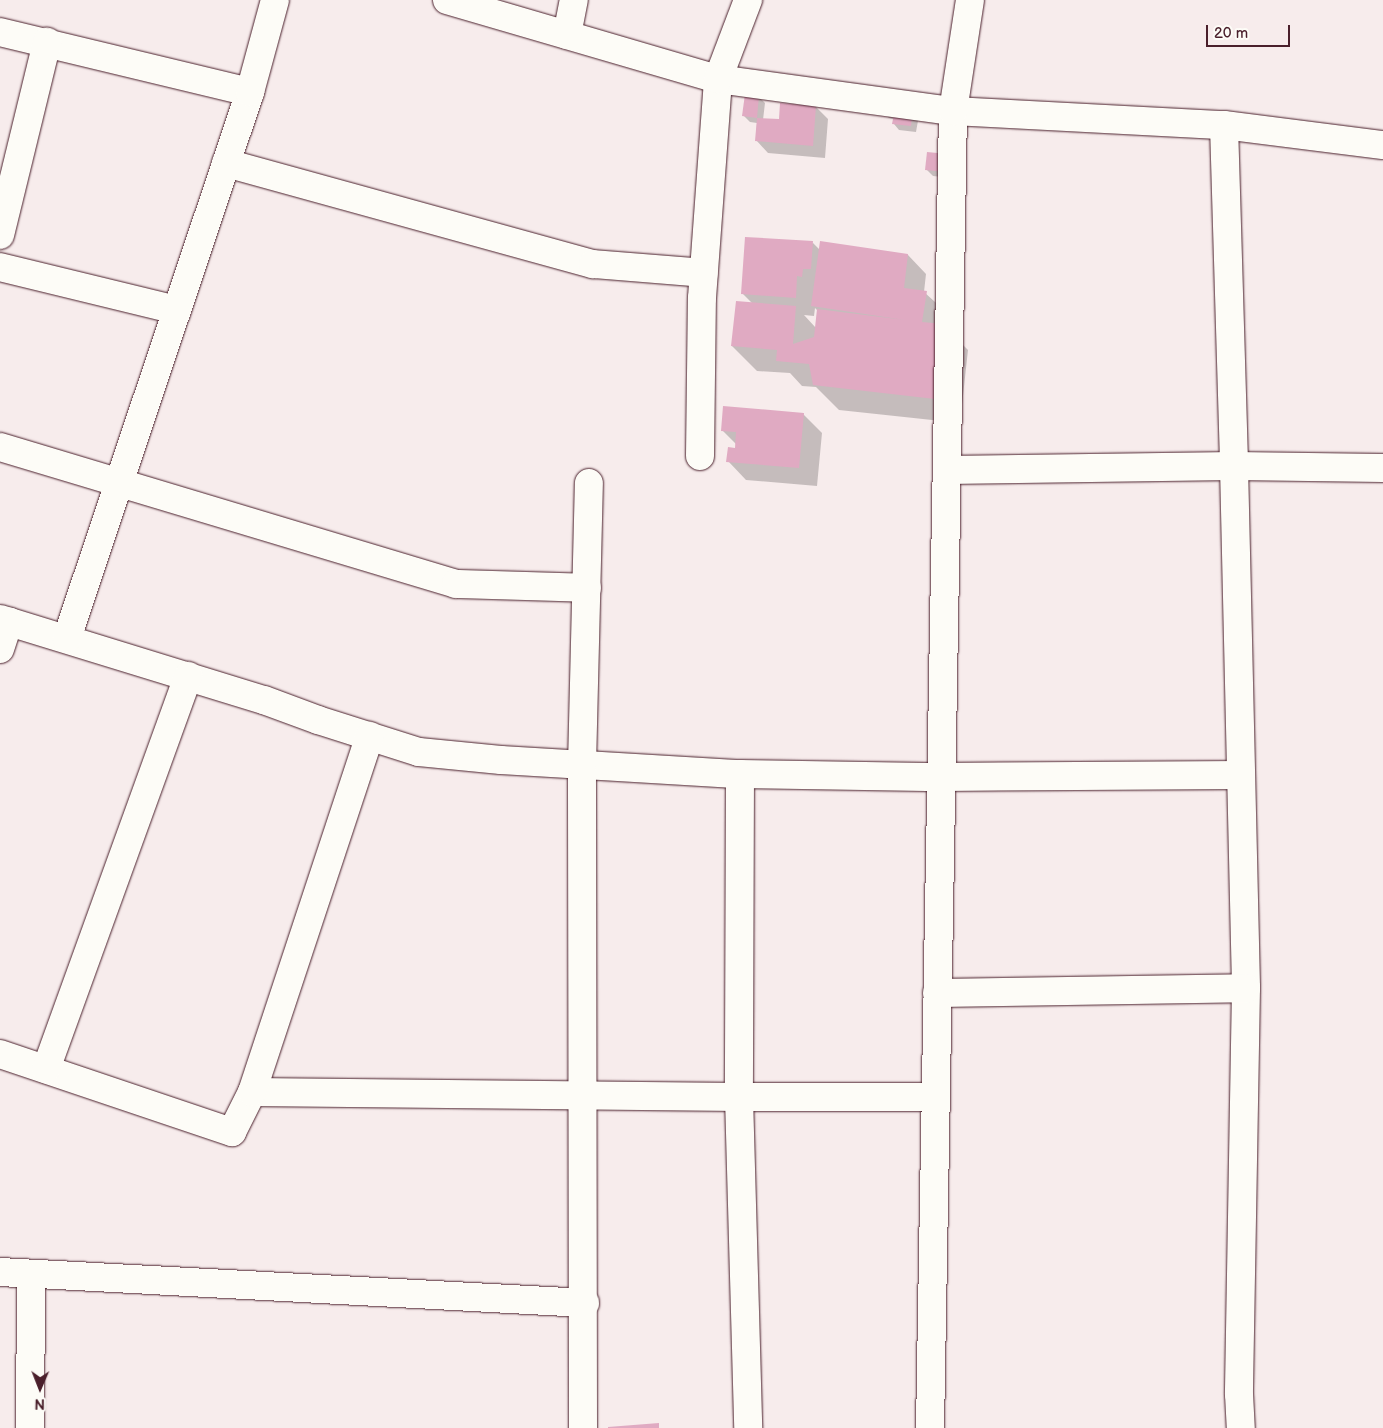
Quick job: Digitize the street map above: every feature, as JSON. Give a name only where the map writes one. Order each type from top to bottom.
[{"type":"street","points":[[67,638],[250,92],[275,0]]},
{"type":"street","points":[[447,0],[718,79],[953,111],[1224,125],[1383,145]]},
{"type":"street","points":[[567,34],[574,0]]},
{"type":"street","points":[[700,456],[704,273],[718,79],[748,0]]},
{"type":"street","points":[[930,1428],[934,1097],[942,777],[953,111],[970,0]]},
{"type":"street","points":[[0,32],[250,92]]},
{"type":"street","points":[[0,235],[46,42]]},
{"type":"street","points":[[1224,125],[1246,988],[1238,1394],[1241,1428]]},
{"type":"street","points":[[226,163],[593,264],[704,273]]},
{"type":"street","points":[[0,266],[177,310]]},
{"type":"street","points":[[0,447],[456,584],[587,588]]},
{"type":"street","points":[[947,470],[1234,466],[1383,468]]},
{"type":"street","points":[[583,1428],[585,1303],[582,1095],[582,765],[589,483]]},
{"type":"street","points":[[0,649],[5,620],[188,676],[419,752],[582,765],[740,774],[942,777],[1241,775]]},
{"type":"street","points":[[46,1069],[188,676]]},
{"type":"street","points":[[0,1054],[232,1132],[252,1092],[370,736]]},
{"type":"street","points":[[740,774],[739,1097],[748,1428]]},
{"type":"street","points":[[937,993],[1246,988]]},
{"type":"street","points":[[252,1092],[934,1097]]},
{"type":"street","points":[[0,1272],[585,1303]]},
{"type":"street","points":[[30,1428],[31,1274]]},
{"type":"building","points":[[745,94],[759,96],[757,118],[742,116]]},
{"type":"building","points":[[780,103],[816,106],[813,146],[755,141],[757,118],[779,119]]},
{"type":"building","points":[[913,108],[911,126],[892,124],[894,114]]},
{"type":"building","points":[[927,152],[948,154],[946,172],[925,170]]},
{"type":"building","points":[[745,237],[813,241],[811,269],[803,269],[802,277],[797,276],[796,298],[741,294]]},
{"type":"building","points":[[820,241],[908,254],[904,288],[927,291],[922,322],[944,324],[935,399],[813,385],[809,364],[776,361],[777,350],[731,346],[736,301],[796,306],[793,344],[814,337],[817,309],[905,320],[811,306]]},
{"type":"building","points":[[723,406],[804,413],[799,468],[726,462],[728,447],[735,448],[736,432],[721,431]]},
{"type":"building","points":[[659,1423],[659,1428],[608,1428],[608,1427]]}]
